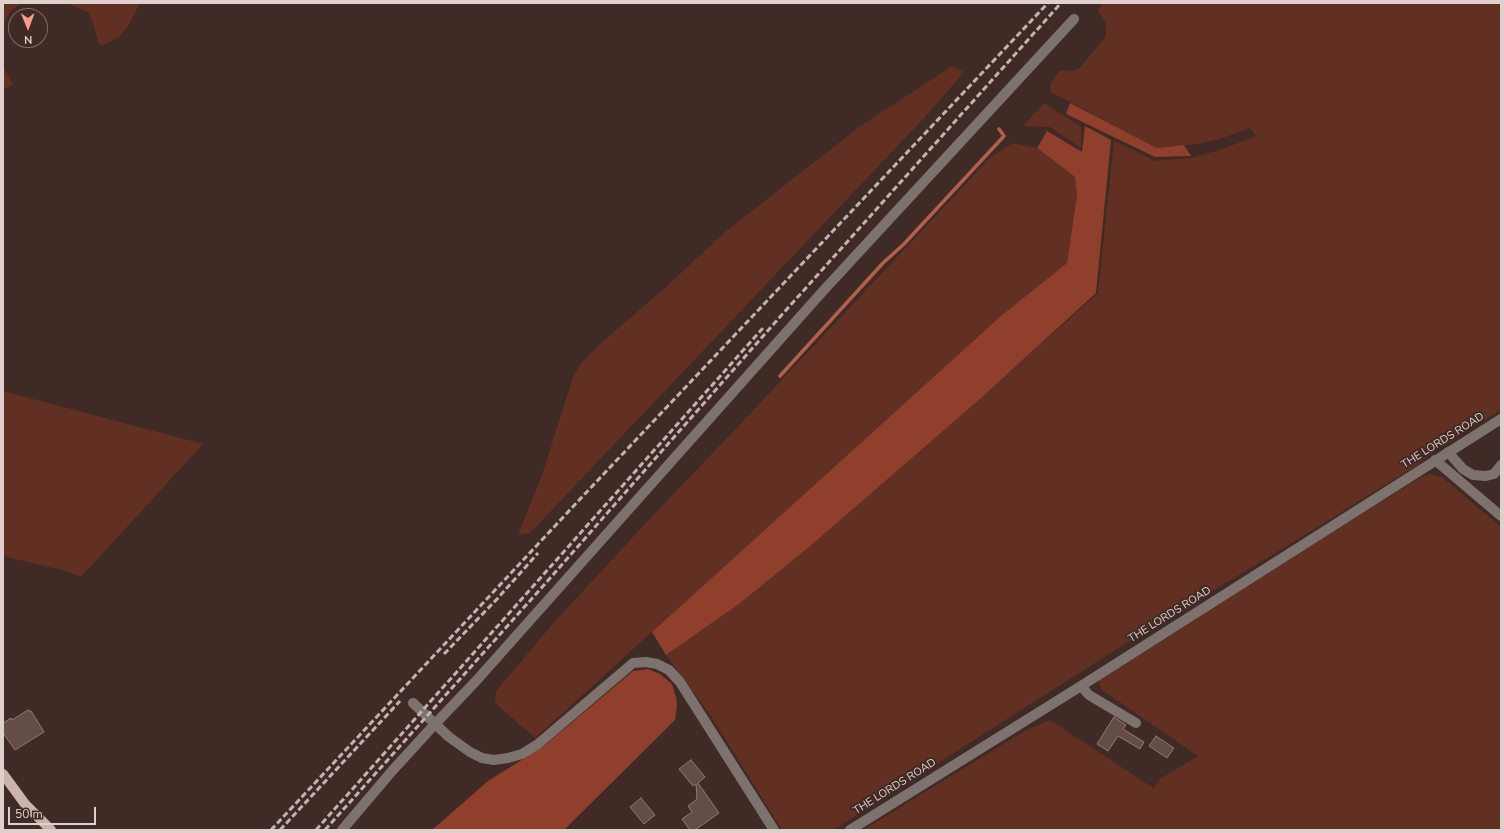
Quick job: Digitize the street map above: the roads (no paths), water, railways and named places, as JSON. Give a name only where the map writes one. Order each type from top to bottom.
[{"type":"main road","points":[[3,774],[25,804],[51,830]]},
{"type":"street","points":[[342,830],[823,291],[1074,19]]},
{"type":"street","name":"THE LORDS ROAD","points":[[850,830],[1081,686],[1501,418]]},
{"type":"street","points":[[1448,452],[1463,469],[1473,475],[1486,476],[1494,474],[1501,465]]},
{"type":"street","points":[[1435,460],[1501,516]]},
{"type":"street","points":[[413,703],[449,737],[470,752],[482,758],[494,760],[508,758],[522,754],[538,744],[634,664],[646,662],[657,664],[669,670],[680,682],[774,830]]},
{"type":"street","points":[[1081,686],[1089,695],[1136,723]]},
{"type":"waterway","points":[[780,376],[883,263],[904,244],[1004,136],[999,129]]},
{"type":"railway","points":[[271,830],[582,497],[1048,3]]},
{"type":"railway","points":[[325,830],[536,594],[779,318],[1061,3]]},
{"type":"railway","points":[[316,830],[763,328]]},
{"type":"railway","points":[[444,654],[498,598],[538,553]]},
{"type":"railway","points":[[280,830],[400,701]]}]
